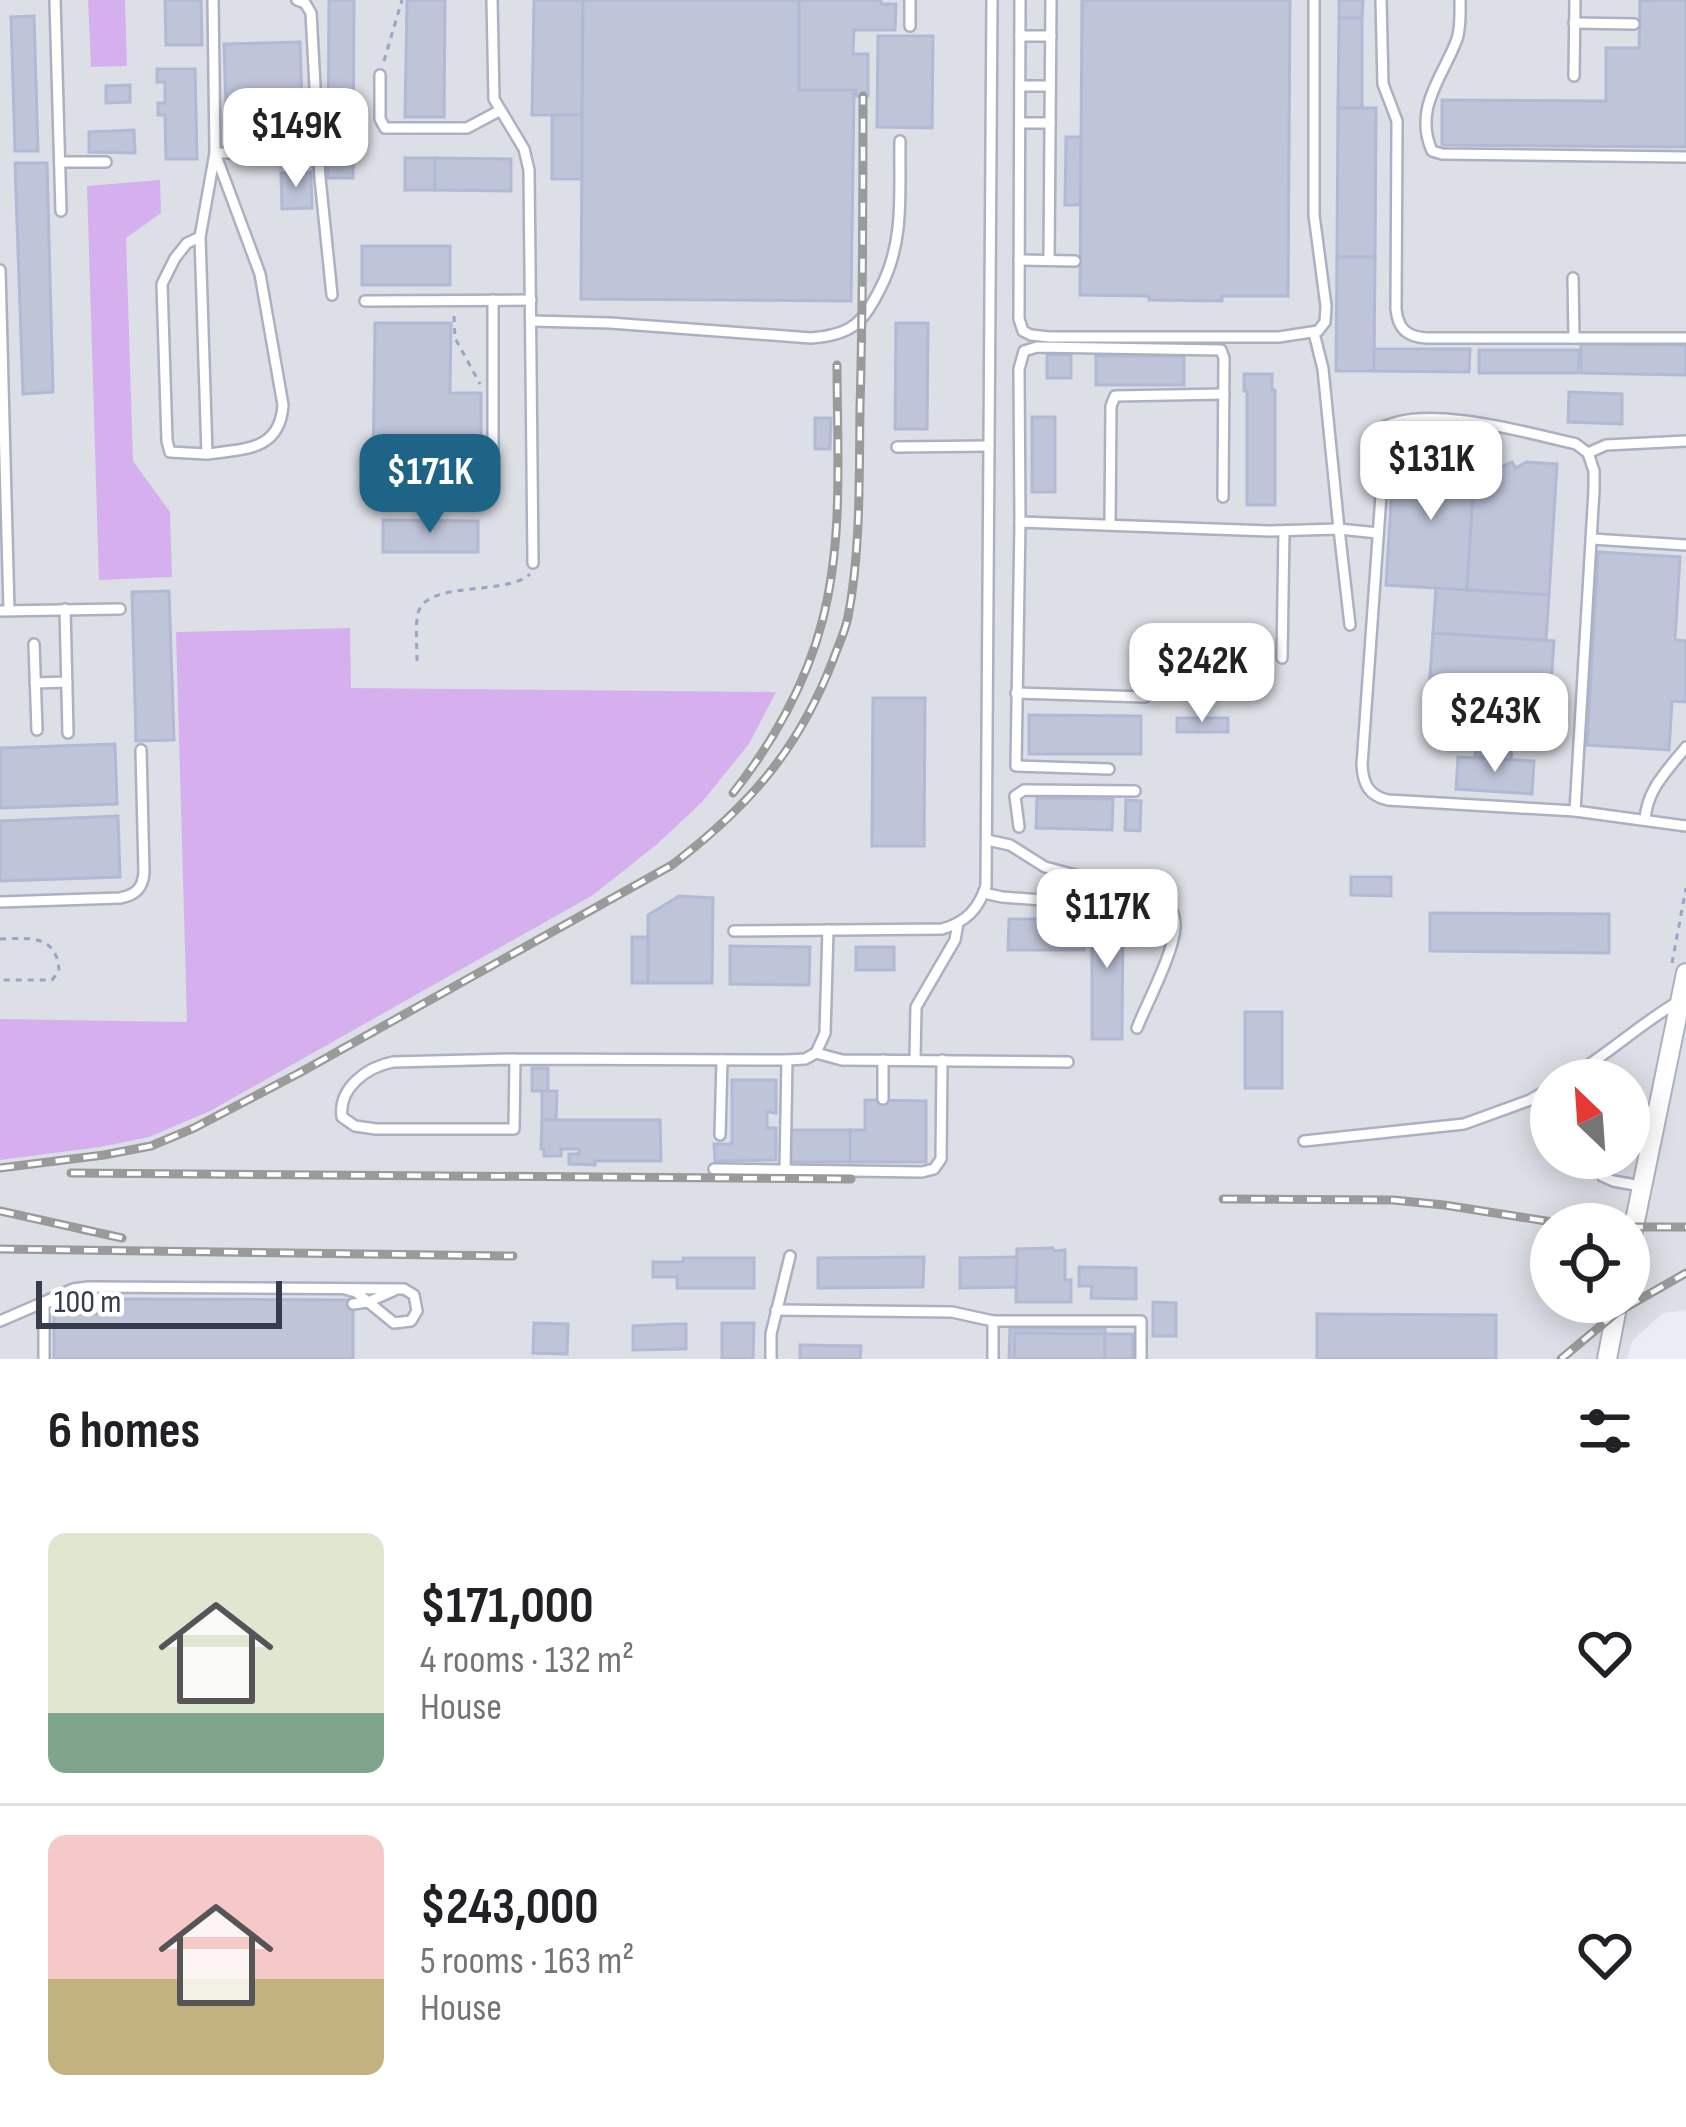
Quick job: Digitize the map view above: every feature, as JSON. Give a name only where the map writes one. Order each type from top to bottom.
[{"type":"street","points":[[1639,1203],[1686,973]]},
{"type":"street","points":[[1607,1359],[1614,1323]]},
{"type":"lane","points":[[55,0],[62,211]]},
{"type":"lane","points":[[207,454],[200,237],[215,153],[214,0],[228,0]]},
{"type":"lane","points":[[297,0],[311,13],[332,295]]},
{"type":"lane","points":[[493,0],[493,91],[499,111],[528,160],[533,563]]},
{"type":"lane","points":[[910,0],[910,26]]},
{"type":"lane","points":[[734,931],[930,930],[974,913],[984,893],[988,871],[992,0]]},
{"type":"lane","points":[[1020,0],[1018,260],[1023,331],[1031,335],[1279,337],[1322,328],[1326,306],[1314,215],[1314,0]]},
{"type":"lane","points":[[1049,260],[1051,0]]},
{"type":"lane","points":[[1382,0],[1383,84],[1397,122],[1396,309],[1400,325],[1410,335],[1427,338],[1686,338]]},
{"type":"lane","points":[[1460,0],[1459,35],[1429,96],[1432,151],[1686,157]]},
{"type":"lane","points":[[1574,76],[1575,0]]},
{"type":"lane","points":[[1574,23],[1634,24]]},
{"type":"lane","points":[[1020,36],[1051,36]]},
{"type":"lane","points":[[380,75],[380,119],[385,128],[467,128],[499,111]]},
{"type":"lane","points":[[1020,86],[1050,86]]},
{"type":"lane","points":[[1019,123],[1050,123]]},
{"type":"lane","points":[[531,321],[610,322],[811,338],[851,328],[870,309],[894,258],[900,141]]},
{"type":"lane","points":[[215,153],[318,153]]},
{"type":"lane","points":[[200,237],[187,243],[162,284],[167,441],[170,452],[207,454],[250,448],[271,437],[281,421],[283,404],[260,274],[215,153]]},
{"type":"lane","points":[[60,162],[106,162]]},
{"type":"lane","points":[[1018,260],[1075,261]]},
{"type":"lane","points":[[0,270],[4,611],[120,609]]},
{"type":"lane","points":[[1573,278],[1574,338]]},
{"type":"lane","points":[[493,300],[493,469]]},
{"type":"lane","points":[[365,301],[531,300]]},
{"type":"lane","points":[[1314,333],[1322,359],[1350,625]]},
{"type":"lane","points":[[1109,770],[1016,766],[1018,369],[1024,351],[1037,347],[1217,349],[1224,358],[1223,497]]},
{"type":"lane","points":[[1110,524],[1111,406],[1115,396],[1224,394]]},
{"type":"lane","points":[[1574,811],[1592,539],[1594,471],[1588,453],[1576,444],[1481,423],[1390,422],[1377,431],[1373,445],[1382,488],[1362,765],[1368,790],[1388,800],[1574,811],[1686,826]]},
{"type":"lane","points":[[1588,453],[1606,445],[1686,441]]},
{"type":"lane","points":[[897,446],[989,446]]},
{"type":"lane","points":[[1020,522],[1378,533]]},
{"type":"lane","points":[[1282,658],[1284,531]]},
{"type":"lane","points":[[1592,539],[1686,544]]},
{"type":"lane","points":[[65,609],[68,733]]},
{"type":"lane","points":[[34,644],[37,730]]},
{"type":"lane","points":[[35,683],[67,682]]},
{"type":"lane","points":[[1016,693],[1145,697]]},
{"type":"lane","points":[[1645,820],[1653,788],[1686,747]]},
{"type":"lane","points":[[0,902],[120,898],[139,890],[144,872],[141,750]]},
{"type":"lane","points":[[988,796],[1015,796],[1035,788],[1136,791]]},
{"type":"lane","points":[[1015,796],[1019,826]]},
{"type":"lane","points":[[987,840],[1010,845],[1046,867],[1167,902],[1175,931],[1137,1028]]},
{"type":"lane","points":[[984,893],[1080,903]]},
{"type":"lane","points":[[915,1060],[916,1007],[956,940],[958,923]]},
{"type":"lane","points":[[515,1059],[514,1129],[366,1128],[346,1121],[341,1112],[342,1100],[357,1079],[384,1064],[515,1059],[805,1059],[816,1053],[825,1033],[829,930]]},
{"type":"lane","points":[[1600,1059],[1681,1000]]},
{"type":"lane","points":[[816,1053],[842,1060],[1068,1062]]},
{"type":"lane","points":[[720,1135],[722,1060]]},
{"type":"lane","points":[[784,1170],[787,1060]]},
{"type":"lane","points":[[883,1060],[883,1099]]},
{"type":"lane","points":[[714,1169],[928,1172],[941,1159],[942,1060]]},
{"type":"lane","points":[[1304,1141],[1464,1124],[1530,1100]]},
{"type":"lane","points":[[1650,1113],[1660,1107]]},
{"type":"lane","points":[[1607,1179],[1642,1186]]},
{"type":"lane","points":[[771,1359],[771,1334],[790,1256]]},
{"type":"lane","points":[[0,1321],[88,1287],[344,1289],[395,1290],[414,1295],[417,1311],[406,1323],[389,1320],[356,1292],[344,1289]]},
{"type":"lane","points":[[353,1304],[395,1290]]},
{"type":"lane","points":[[389,1320],[383,1304],[395,1290]]},
{"type":"lane","points":[[44,1302],[113,1302]]},
{"type":"lane","points":[[44,1302],[44,1359]]},
{"type":"lane","points":[[776,1310],[952,1312],[993,1321],[1141,1321],[1141,1359]]},
{"type":"lane","points":[[993,1321],[993,1359]]},
{"type":"path","points":[[380,75],[402,0]]},
{"type":"path","points":[[454,301],[454,338],[486,396],[493,396]]},
{"type":"path","points":[[417,661],[420,606],[436,595],[522,581],[529,577],[533,563]]},
{"type":"path","points":[[0,938],[45,943],[58,957],[59,971],[52,980],[0,980]]},
{"type":"shaded area","points":[[0,0],[1686,0],[1686,1310],[1663,1313],[1632,1341],[1627,1359],[0,1359]]},
{"type":"shaded area","points":[[88,0],[125,0],[127,66],[91,67]]},
{"type":"shaded area","points":[[160,180],[161,213],[126,238],[133,461],[170,512],[172,577],[99,580],[87,186]]},
{"type":"shaded area","points":[[350,628],[351,688],[776,692],[749,744],[702,802],[593,895],[210,1111],[149,1137],[0,1160],[0,1019],[187,1022],[176,632]]},
{"type":"building","points":[[165,0],[201,0],[202,45],[166,45]]},
{"type":"building","points":[[329,0],[354,0],[353,178],[328,178]]},
{"type":"building","points":[[407,0],[445,0],[444,117],[405,117]]},
{"type":"building","points":[[534,0],[583,0],[582,115],[532,115]]},
{"type":"building","points":[[583,0],[799,0],[799,90],[854,90],[851,301],[581,299]]},
{"type":"building","points":[[799,0],[896,4],[895,30],[854,30],[853,54],[868,54],[868,96],[856,96],[856,90],[799,90]]},
{"type":"building","points":[[1082,0],[1290,0],[1288,296],[1222,296],[1222,301],[1080,295]]},
{"type":"building","points":[[1339,0],[1363,0],[1362,18],[1339,18]]},
{"type":"building","points":[[1686,0],[1686,147],[1442,145],[1442,100],[1606,101],[1606,48],[1639,48],[1640,1]]},
{"type":"building","points":[[34,16],[38,151],[15,151],[11,17]]},
{"type":"building","points":[[1339,18],[1362,18],[1362,108],[1338,108]]},
{"type":"building","points":[[878,36],[933,36],[932,128],[877,127]]},
{"type":"building","points":[[300,42],[303,131],[227,134],[224,44]]},
{"type":"building","points":[[157,69],[195,69],[197,159],[166,159],[165,115],[158,115],[158,103],[165,103],[165,82],[157,82]]},
{"type":"building","points":[[130,85],[130,102],[106,103],[106,86]]},
{"type":"building","points":[[1338,108],[1376,108],[1375,257],[1337,257]]},
{"type":"building","points":[[552,115],[582,115],[582,179],[552,179]]},
{"type":"building","points":[[134,130],[135,153],[89,152],[89,132]]},
{"type":"building","points":[[1066,137],[1081,137],[1080,205],[1065,205]]},
{"type":"building","points":[[405,158],[435,158],[435,190],[405,190]]},
{"type":"building","points":[[435,158],[511,159],[511,191],[435,190]]},
{"type":"building","points":[[15,163],[47,163],[53,392],[23,394]]},
{"type":"building","points":[[311,172],[312,208],[282,209],[281,173]]},
{"type":"building","points":[[362,246],[450,246],[450,285],[362,285]]},
{"type":"building","points":[[1337,257],[1375,257],[1374,371],[1336,371]]},
{"type":"building","points":[[375,323],[451,323],[450,393],[481,393],[481,472],[373,472]]},
{"type":"building","points":[[896,323],[928,323],[927,429],[895,429]]},
{"type":"building","points":[[1581,344],[1686,345],[1686,375],[1581,373]]},
{"type":"building","points":[[1374,349],[1470,349],[1469,372],[1374,371]]},
{"type":"building","points":[[1479,350],[1579,350],[1578,373],[1479,373]]},
{"type":"building","points":[[1047,355],[1071,355],[1071,378],[1047,378]]},
{"type":"building","points":[[1096,356],[1184,356],[1184,385],[1096,385]]},
{"type":"building","points":[[1244,374],[1272,374],[1275,505],[1247,505]]},
{"type":"building","points":[[1569,392],[1622,394],[1622,424],[1568,422]]},
{"type":"building","points":[[1032,417],[1055,417],[1055,492],[1032,492]]},
{"type":"building","points":[[815,418],[831,418],[830,449],[815,449]]},
{"type":"building","points":[[1394,455],[1417,456],[1420,462],[1431,457],[1435,463],[1445,457],[1475,459],[1467,590],[1386,585]]},
{"type":"building","points":[[1475,459],[1498,461],[1501,467],[1512,462],[1516,468],[1526,462],[1557,464],[1549,595],[1467,590]]},
{"type":"building","points":[[383,520],[478,521],[478,552],[383,552]]},
{"type":"building","points":[[1598,552],[1680,557],[1675,640],[1686,641],[1686,702],[1672,701],[1669,750],[1587,745]]},
{"type":"building","points":[[1436,588],[1549,595],[1546,640],[1433,633]]},
{"type":"building","points":[[169,591],[174,740],[136,741],[132,592]]},
{"type":"building","points":[[1433,633],[1554,641],[1551,684],[1430,676]]},
{"type":"building","points":[[1430,676],[1551,684],[1548,731],[1428,724]]},
{"type":"building","points":[[873,698],[925,698],[924,846],[872,846]]},
{"type":"building","points":[[1029,715],[1141,716],[1141,754],[1029,754]]},
{"type":"building","points":[[1177,718],[1228,718],[1228,732],[1177,732]]},
{"type":"building","points":[[1478,727],[1513,729],[1511,760],[1475,757]]},
{"type":"building","points":[[115,744],[117,804],[0,808],[0,748]]},
{"type":"building","points":[[1458,757],[1534,761],[1532,794],[1456,789]]},
{"type":"building","points":[[1037,798],[1113,799],[1112,830],[1036,828]]},
{"type":"building","points":[[1126,800],[1141,801],[1140,831],[1125,830]]},
{"type":"building","points":[[118,816],[120,877],[0,881],[0,821]]},
{"type":"building","points":[[1351,877],[1391,877],[1391,896],[1351,895]]},
{"type":"building","points":[[679,896],[713,898],[712,983],[648,983],[648,915]]},
{"type":"building","points":[[1092,904],[1123,905],[1122,1039],[1092,1039]]},
{"type":"building","points":[[1430,913],[1609,914],[1609,953],[1430,951]]},
{"type":"building","points":[[1009,919],[1083,919],[1084,950],[1008,950]]},
{"type":"building","points":[[632,937],[648,937],[648,983],[632,983]]},
{"type":"building","points":[[730,946],[810,947],[809,985],[730,984]]},
{"type":"building","points":[[856,947],[894,947],[894,970],[856,970]]},
{"type":"building","points":[[1245,1012],[1282,1012],[1282,1088],[1245,1088]]},
{"type":"building","points":[[532,1068],[548,1068],[548,1091],[532,1091]]},
{"type":"building","points":[[732,1080],[776,1080],[776,1113],[767,1112],[767,1128],[776,1128],[776,1160],[715,1161],[714,1144],[732,1144]]},
{"type":"building","points":[[542,1091],[557,1091],[556,1120],[542,1120]]},
{"type":"building","points":[[865,1100],[926,1101],[926,1162],[850,1162],[850,1130],[865,1130]]},
{"type":"building","points":[[542,1120],[660,1120],[661,1161],[569,1164],[569,1154],[579,1154],[579,1149],[544,1156]]},
{"type":"building","points":[[791,1130],[850,1130],[850,1162],[790,1162]]},
{"type":"building","points":[[1017,1249],[1065,1250],[1071,1302],[1016,1302]]},
{"type":"building","points":[[924,1257],[923,1287],[818,1288],[818,1258]]},
{"type":"building","points":[[1017,1257],[1016,1287],[960,1288],[960,1258]]},
{"type":"building","points":[[683,1258],[754,1258],[754,1288],[677,1288],[677,1277],[653,1277],[653,1262],[683,1262]]},
{"type":"building","points":[[1079,1267],[1136,1268],[1136,1299],[1091,1298],[1092,1286],[1079,1286]]},
{"type":"building","points":[[113,1299],[353,1300],[353,1359],[54,1359],[54,1314],[113,1314]]},
{"type":"building","points":[[1153,1302],[1176,1303],[1176,1336],[1153,1336]]},
{"type":"building","points":[[1317,1314],[1496,1315],[1496,1359],[1317,1359]]},
{"type":"building","points":[[534,1323],[568,1324],[567,1354],[533,1353]]},
{"type":"building","points":[[722,1323],[754,1323],[753,1359],[722,1359]]},
{"type":"building","points":[[686,1324],[686,1349],[633,1350],[633,1326]]},
{"type":"building","points":[[1010,1328],[1105,1329],[1105,1334],[1015,1333],[1014,1359],[1009,1359]]},
{"type":"building","points":[[1015,1333],[1105,1334],[1105,1359],[1014,1359]]},
{"type":"building","points":[[1105,1334],[1133,1334],[1133,1359],[1105,1359]]},
{"type":"building","points":[[800,1345],[861,1346],[860,1359],[800,1359]]},
{"type":"railway","points":[[0,1168],[151,1146],[194,1128],[672,865],[768,775],[819,693],[845,628],[852,591],[859,486],[863,96]]},
{"type":"railway","points":[[733,793],[786,712],[822,622],[836,527],[837,365]]},
{"type":"railway","points":[[71,1173],[851,1179]]},
{"type":"railway","points":[[1223,1199],[1393,1200],[1530,1219]]},
{"type":"railway","points":[[0,1211],[122,1238]]},
{"type":"railway","points":[[1650,1227],[1686,1227]]},
{"type":"railway","points":[[0,1249],[513,1256]]},
{"type":"railway","points":[[1561,1359],[1616,1313],[1686,1273]]}]
